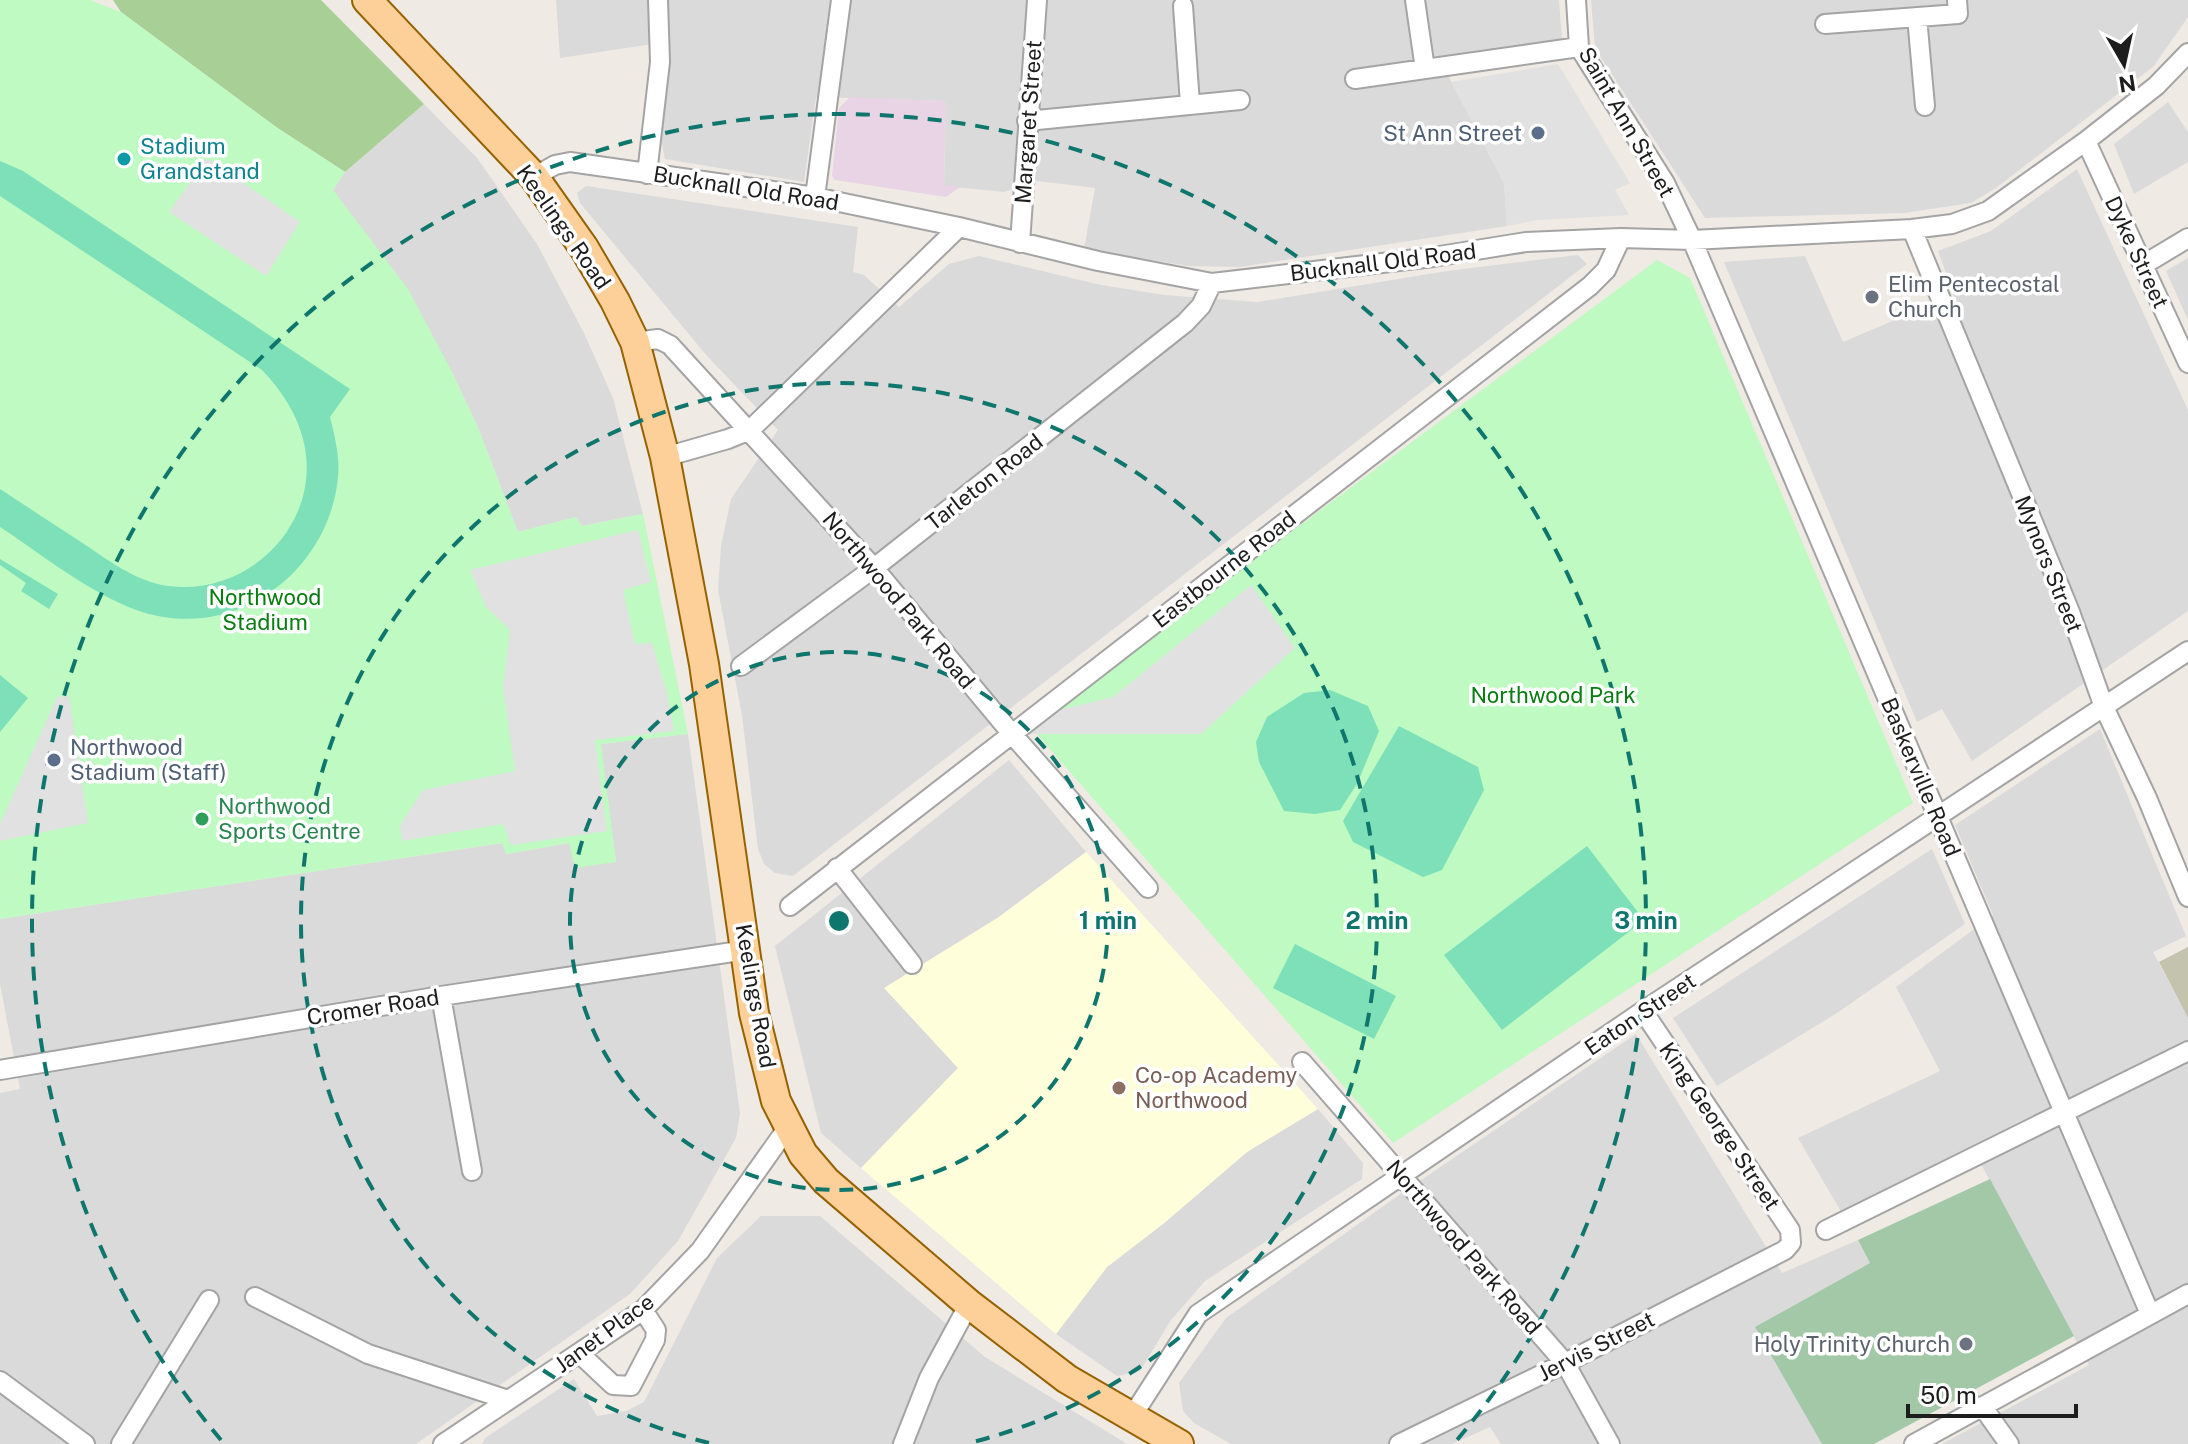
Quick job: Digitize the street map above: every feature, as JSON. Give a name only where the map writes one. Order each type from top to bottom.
[{"type":"main road","name":"Keelings Road","points":[[367,0],[534,177],[584,248],[635,342],[665,457],[704,664],[754,1013],[776,1101],[803,1154],[826,1181],[969,1304],[1067,1379],[1178,1444]]},
{"type":"street","points":[[647,174],[660,62],[658,0]]},
{"type":"street","points":[[815,197],[841,0]]},
{"type":"street","name":"Margaret Street","points":[[1020,243],[1037,0]]},
{"type":"street","points":[[1415,0],[1425,69]]},
{"type":"street","name":"Saint Ann Street","points":[[1576,0],[1579,47],[1665,183],[1692,240]]},
{"type":"street","points":[[1183,6],[1190,104]]},
{"type":"street","points":[[1825,24],[1917,17],[1958,7]]},
{"type":"street","points":[[1917,17],[1925,106]]},
{"type":"street","points":[[1355,79],[1579,47]]},
{"type":"street","name":"Bucknall Old Road","points":[[534,177],[555,165],[570,162],[815,197],[1212,283],[1433,257],[1526,242],[1621,238],[1692,240],[1912,229],[1952,224],[1988,211],[2086,141],[2156,86],[2188,53]]},
{"type":"street","points":[[1027,121],[1240,100]]},
{"type":"street","name":"Dyke Street","points":[[2086,141],[2188,363]]},
{"type":"street","points":[[665,457],[750,430],[959,227]]},
{"type":"street","name":"Mynors Street","points":[[1912,229],[2070,612],[2104,707],[2147,798],[2188,897]]},
{"type":"street","name":"Eastbourne Road","points":[[789,897],[813,887],[1590,286],[1606,270],[1621,238]]},
{"type":"street","points":[[2143,265],[2188,238]]},
{"type":"street","name":"Baskerville Road","points":[[1692,240],[2150,1314]]},
{"type":"street","name":"Tarleton Road","points":[[741,666],[874,568],[1185,323],[1201,306],[1212,283]]},
{"type":"street","name":"Northwood Park Road","points":[[635,342],[658,339],[670,345],[750,430],[874,568],[1012,734],[1148,888]]},
{"type":"street","name":"Eaton Street","points":[[1131,1418],[1198,1314],[1643,1011],[2188,651]]},
{"type":"street","points":[[837,868],[912,964]]},
{"type":"street","name":"Cromer Road","points":[[0,1070],[441,996],[746,950]]},
{"type":"street","points":[[441,996],[472,1171]]},
{"type":"street","name":"King George Street","points":[[1643,1011],[1790,1230],[1791,1243]]},
{"type":"street","points":[[1826,1230],[2188,1051]]},
{"type":"street","name":"Northwood Park Road","points":[[1302,1062],[1565,1363],[1610,1444]]},
{"type":"street","name":"Janet Place","points":[[448,1441],[643,1310],[700,1251],[788,1127]]},
{"type":"street","name":"Jervis Street","points":[[1399,1444],[1565,1363],[1785,1250],[1791,1243]]},
{"type":"street","points":[[1914,1444],[2188,1294]]},
{"type":"street","points":[[255,1297],[368,1354],[508,1400]]},
{"type":"street","points":[[121,1444],[209,1300]]},
{"type":"street","points":[[903,1444],[929,1378],[969,1304]]},
{"type":"street","points":[[579,1353],[613,1385],[631,1386],[655,1340],[656,1330],[643,1310]]},
{"type":"street","points":[[0,1381],[85,1444]]},
{"type":"street","points":[[1982,1406],[2009,1444]]},
{"type":"shaded area","points":[[556,0],[1559,0],[1562,39],[1440,60],[1504,183],[1507,226],[1239,267],[1188,266],[1084,249],[1095,188],[1037,181],[1004,192],[944,186],[946,101],[816,97],[804,182],[665,159],[659,131],[666,42],[560,58]]},
{"type":"shaded area","points":[[1591,0],[2188,0],[2188,17],[2153,67],[1996,188],[1971,203],[1904,213],[1705,218],[1595,48]]},
{"type":"shaded area","name":"St Ann Street","points":[[1558,64],[1630,183],[1615,190],[1629,215],[1537,220],[1507,226],[1504,183],[1451,82]]},
{"type":"shaded area","points":[[850,97],[946,101],[944,185],[960,187],[946,197],[835,180],[832,176],[839,108]]},
{"type":"shaded area","points":[[2168,102],[2188,132],[2188,162],[2134,194],[2114,144]]},
{"type":"shaded area","points":[[424,104],[477,158],[537,244],[584,333],[613,398],[643,514],[582,526],[576,517],[518,532],[479,430],[451,370],[333,190],[345,172]]},
{"type":"shaded area","points":[[207,158],[300,222],[266,276],[169,212]]},
{"type":"shaded area","points":[[2077,169],[2188,410],[2188,611],[1972,761],[1942,709],[1917,722],[1724,262],[1805,256],[1843,342],[1954,295],[1938,251],[1991,231]]},
{"type":"shaded area","points":[[586,186],[858,227],[853,272],[864,275],[899,307],[949,264],[979,256],[1101,285],[1165,295],[1257,302],[1447,271],[1578,255],[1587,264],[793,876],[775,873],[764,864],[758,849],[742,715],[718,590],[721,546],[731,499],[778,430],[707,356],[580,203],[577,193]]},
{"type":"shaded area","points":[[2188,258],[2188,320],[2166,271]]},
{"type":"shaded area","points":[[638,530],[651,582],[623,590],[635,644],[652,643],[667,693],[674,731],[595,740],[607,831],[511,845],[503,824],[402,841],[400,825],[423,790],[515,771],[503,688],[510,630],[486,607],[470,570]]},
{"type":"shaded area","points":[[1251,585],[1295,648],[1201,734],[1012,734],[1035,716],[1113,697]]},
{"type":"shaded area","name":"Northwood Stadium (Staff)","points":[[69,696],[88,823],[0,841],[0,824],[57,697]]},
{"type":"shaded area","points":[[2100,729],[2186,936],[2153,952],[2188,1018],[2188,1444],[1942,1444],[2089,1365],[1974,1151],[1843,1215],[1798,1138],[1940,1071],[1896,987],[1993,915],[1955,825]]},
{"type":"shaded area","points":[[688,734],[740,1113],[736,1138],[678,1241],[630,1294],[416,1444],[0,1444],[0,1093],[20,1089],[0,984],[0,919],[503,843],[506,854],[569,843],[616,862],[600,744]]},
{"type":"shaded area","points":[[1009,760],[1086,852],[999,917],[885,988],[958,1068],[861,1168],[821,1133],[775,946]]},
{"type":"shaded area","points":[[1932,849],[1965,924],[1837,1013],[1717,1086],[1673,1018]]},
{"type":"shaded area","name":"Co-op Academy Northwood","points":[[1086,852],[1318,1109],[1247,1152],[1107,1267],[1056,1334],[861,1168],[958,1068],[884,988],[999,917]]},
{"type":"shaded area","points":[[2188,947],[2188,1018],[2159,962]]},
{"type":"shaded area","points":[[1636,1034],[1782,1273],[1858,1240],[1870,1263],[1756,1327],[1822,1444],[1501,1444],[1490,1427],[1452,1444],[1231,1444],[1194,1423],[1183,1411],[1179,1383],[1226,1318],[1399,1195]]},
{"type":"shaded area","points":[[1318,1109],[1363,1163],[1362,1179],[1205,1281],[1171,1320],[1140,1371],[1117,1376],[1056,1334],[1107,1267],[1247,1152]]},
{"type":"shaded area","points":[[1990,1179],[2074,1336],[1874,1444],[1822,1444],[1755,1327],[1870,1263],[1858,1240]]},
{"type":"shaded area","points":[[761,1216],[820,1216],[985,1357],[1127,1444],[482,1444],[485,1438],[574,1379],[597,1416],[626,1411],[644,1402],[717,1258]]},
{"type":"green space","name":"Northwood Stadium","points":[[0,0],[90,0],[121,12],[276,127],[345,172],[333,190],[408,289],[479,430],[518,532],[576,517],[582,526],[643,514],[688,734],[601,744],[616,862],[575,868],[569,843],[506,854],[502,843],[0,919]]},
{"type":"green space","points":[[113,0],[321,0],[424,104],[345,172],[276,127],[121,12]]},
{"type":"green space","points":[[0,161],[23,171],[350,389],[330,417],[338,454],[338,477],[332,509],[319,538],[301,564],[278,586],[252,603],[223,614],[191,619],[138,611],[76,579],[0,527],[0,489],[133,575],[168,586],[198,586],[226,580],[251,567],[273,549],[290,527],[302,501],[307,473],[298,423],[282,395],[262,370],[0,196]]},
{"type":"green space","name":"Northwood Park","points":[[1657,260],[1690,278],[1913,803],[1393,1143],[1030,726]]},
{"type":"green space","points":[[0,559],[58,594],[49,609],[21,591],[26,583],[0,565]]},
{"type":"green space","points":[[0,675],[28,698],[0,732]]},
{"type":"green space","points":[[1330,690],[1368,706],[1379,731],[1357,784],[1340,810],[1315,814],[1284,811],[1259,762],[1256,742],[1267,717],[1304,693]]},
{"type":"green space","points":[[1399,726],[1478,767],[1484,790],[1442,870],[1423,877],[1353,842],[1343,821]]},
{"type":"green space","points":[[1587,846],[1644,920],[1502,1030],[1444,955]]},
{"type":"green space","points":[[1295,944],[1396,996],[1374,1039],[1273,988]]},
{"type":"place","name":"St Ann Street","points":[[1538,133]]},
{"type":"place","name":"Stadium Grandstand","points":[[124,159]]},
{"type":"place","name":"Elim Pentecostal Church","points":[[1872,297]]},
{"type":"place","name":"Northwood Stadium (Staff)","points":[[54,760]]},
{"type":"place","name":"Northwood Sports Centre","points":[[202,819]]},
{"type":"place","name":"Co-op Academy Northwood","points":[[1119,1088]]},
{"type":"place","name":"Holy Trinity Church","points":[[1966,1344]]}]
